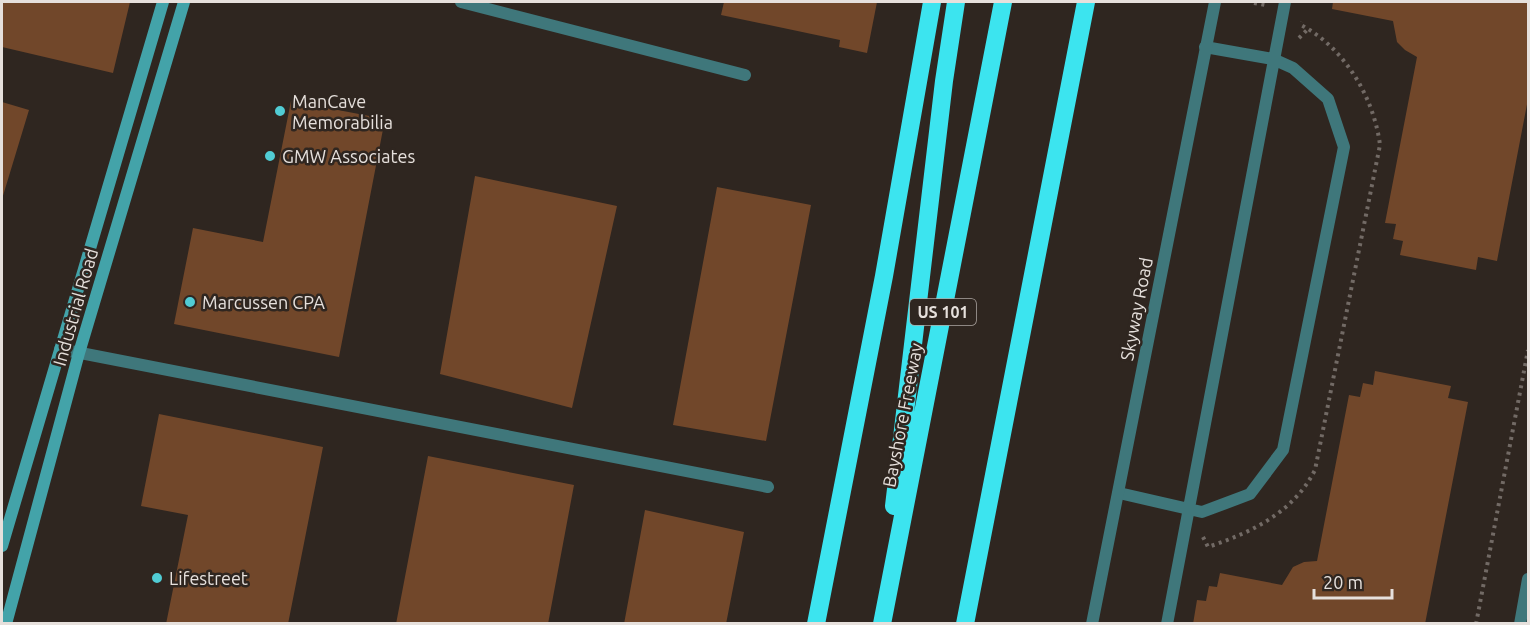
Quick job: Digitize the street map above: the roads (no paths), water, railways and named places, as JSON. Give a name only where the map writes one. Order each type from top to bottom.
[{"type":"highway","points":[[816,624],[884,276],[932,2]]},
{"type":"highway","points":[[882,624],[944,81],[956,2]]},
{"type":"highway","name":"Bayshore Freeway","points":[[882,624],[1003,2]]},
{"type":"highway","points":[[965,624],[1086,2]]},
{"type":"main road","name":"Industrial Road","points":[[2,546],[163,2]]},
{"type":"main road","name":"Industrial Road","points":[[6,624],[79,353],[184,2]]},
{"type":"street","points":[[461,2],[745,75]]},
{"type":"street","name":"Skyway Road","points":[[1092,624],[1215,2]]},
{"type":"street","points":[[1167,624],[1285,2]]},
{"type":"street","points":[[1119,493],[1202,512],[1250,494],[1283,450],[1344,147],[1328,99],[1293,68],[1273,59],[1205,47]]},
{"type":"street","points":[[60,349],[768,487]]},
{"type":"street","points":[[1520,624],[1528,579]]},
{"type":"place","name":"ManCave Memorabilia","points":[[280,111]]},
{"type":"place","name":"GMW Associates","points":[[270,156]]},
{"type":"place","name":"Marcussen CPA","points":[[190,302]]},
{"type":"place","name":"Lifestreet","points":[[157,578]]}]
